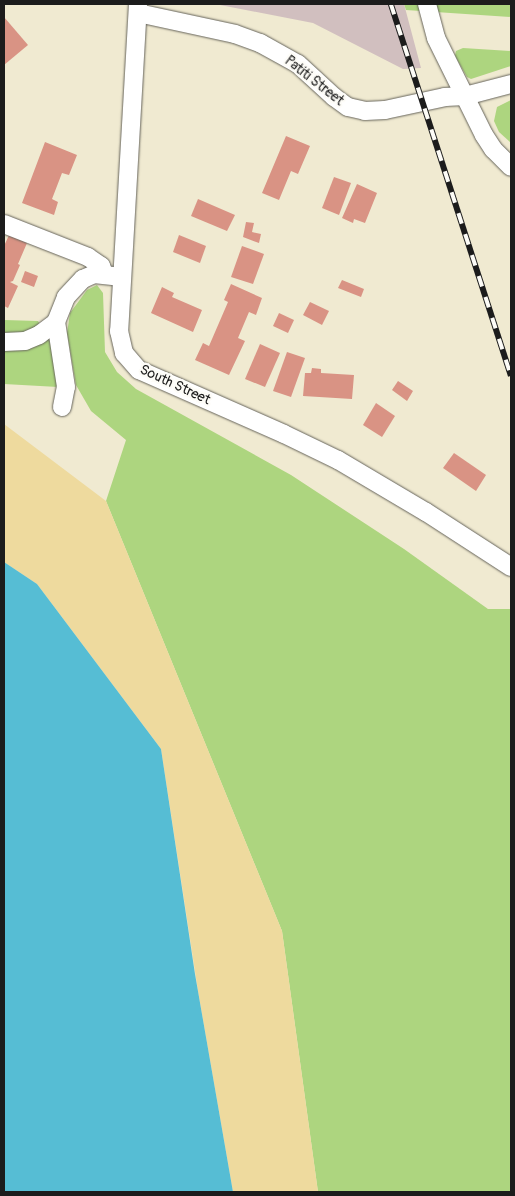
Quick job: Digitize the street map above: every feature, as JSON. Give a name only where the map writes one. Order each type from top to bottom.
[{"type":"street","points":[[426,4],[436,38],[484,135],[493,149],[511,167]]},
{"type":"street","name":"Patiti Street","points":[[138,8],[260,43],[298,64],[334,97],[348,107],[365,111],[384,110],[445,97],[465,96],[511,84]]},
{"type":"street","name":"South Street","points":[[138,8],[122,277],[120,343],[130,362],[139,370],[338,460],[426,512],[511,567]]},
{"type":"street","points":[[4,224],[88,257],[101,266],[104,274]]},
{"type":"street","points":[[4,342],[25,340],[38,335],[56,322],[72,288],[83,278],[104,274],[122,277]]},
{"type":"street","points":[[56,322],[66,387],[62,407]]},
{"type":"shaded area","points":[[215,4],[404,4],[421,68],[403,69],[313,23]]},
{"type":"green space","points":[[404,4],[511,4],[511,17],[406,10]]},
{"type":"green space","points":[[463,48],[511,51],[511,66],[471,79],[467,77],[455,56],[456,51]]},
{"type":"green space","points":[[511,100],[511,143],[499,132],[494,121],[497,107]]},
{"type":"green space","points":[[97,285],[103,293],[105,352],[117,372],[136,389],[291,475],[404,549],[488,609],[511,609],[511,1192],[318,1192],[282,931],[106,501],[126,440],[91,411],[76,385],[67,333],[70,313],[87,290]]},
{"type":"green space","points":[[4,320],[38,321],[51,341],[58,387],[4,384]]},
{"type":"sand","points":[[4,424],[106,501],[282,931],[318,1192],[233,1192],[198,991],[161,749],[37,584],[4,562]]},
{"type":"water","points":[[4,562],[37,584],[161,749],[195,974],[233,1192],[4,1192]]},
{"type":"building","points":[[4,17],[28,45],[4,65]]},
{"type":"building","points":[[286,136],[310,146],[298,174],[291,171],[279,200],[262,193]]},
{"type":"building","points":[[45,142],[77,155],[69,175],[62,173],[52,199],[58,202],[54,215],[22,203]]},
{"type":"building","points":[[334,177],[351,183],[339,215],[322,208]]},
{"type":"building","points":[[357,184],[377,193],[365,223],[354,219],[353,223],[342,218]]},
{"type":"building","points":[[198,199],[235,215],[227,231],[191,216]]},
{"type":"building","points":[[246,222],[254,223],[252,232],[261,234],[259,243],[243,237]]},
{"type":"building","points":[[9,235],[27,243],[18,264],[20,265],[13,281],[10,282],[18,286],[8,308],[4,306],[4,246]]},
{"type":"building","points":[[179,235],[206,246],[200,263],[173,252]]},
{"type":"building","points":[[242,246],[264,254],[253,284],[231,277]]},
{"type":"building","points":[[25,271],[38,276],[34,287],[21,282]]},
{"type":"building","points":[[342,280],[364,289],[361,297],[338,288]]},
{"type":"building","points":[[231,284],[262,298],[256,315],[249,312],[238,338],[245,341],[229,375],[195,360],[203,343],[209,346],[228,302],[224,300]]},
{"type":"building","points":[[162,287],[174,293],[172,297],[202,310],[193,332],[151,313]]},
{"type":"building","points":[[310,302],[329,311],[322,325],[303,315]]},
{"type":"building","points":[[279,313],[294,320],[288,333],[273,326]]},
{"type":"building","points":[[260,344],[280,353],[265,387],[245,379]]},
{"type":"building","points":[[287,352],[305,358],[291,397],[273,391]]},
{"type":"building","points":[[312,368],[321,369],[321,373],[354,375],[352,399],[303,396],[305,373],[311,373]]},
{"type":"building","points":[[398,381],[413,391],[407,401],[392,390]]},
{"type":"building","points":[[376,403],[395,416],[382,437],[363,425]]},
{"type":"building","points":[[454,453],[486,475],[476,491],[443,468]]},
{"type":"railway","points":[[391,4],[511,376]]}]
